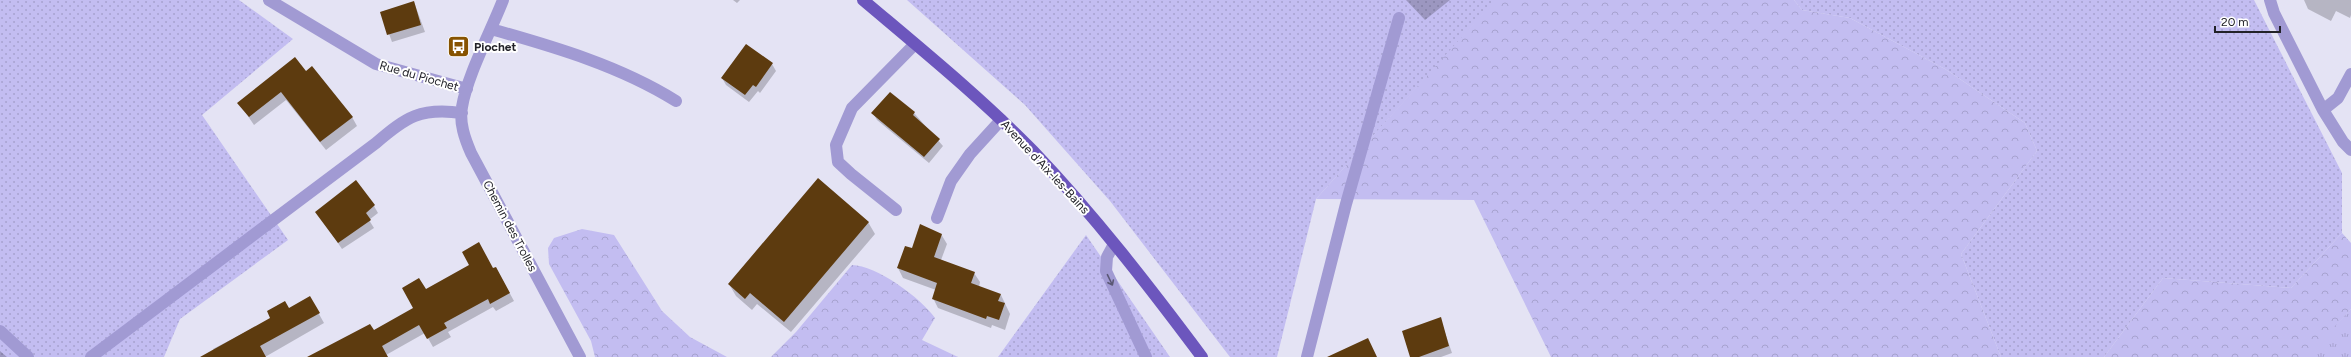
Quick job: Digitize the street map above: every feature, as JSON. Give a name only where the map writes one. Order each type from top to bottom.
[{"type":"main road","name":"Avenue d'Aix-les-Bains","points":[[863,0],[1000,120],[1061,181],[1114,244],[1202,357]]},
{"type":"street","name":"Rue du Piochet","points":[[269,0],[376,64],[467,89],[503,0]]},
{"type":"street","points":[[2270,0],[2274,13],[2323,110],[2343,142],[2351,150]]},
{"type":"street","points":[[1307,357],[1346,204],[1399,18]]},
{"type":"street","points":[[491,29],[563,50],[621,72],[656,89],[676,101]]},
{"type":"street","points":[[896,210],[838,162],[836,145],[852,108],[915,44]]},
{"type":"street","points":[[2323,110],[2338,98],[2351,74]]},
{"type":"street","name":"Chemin des Trolles","points":[[467,89],[462,113],[465,138],[471,153],[580,357]]},
{"type":"street","points":[[91,357],[376,143],[398,123],[416,115],[439,110],[462,113]]},
{"type":"street","points":[[937,218],[951,181],[970,154],[1000,120]]},
{"type":"street","points":[[1114,244],[1107,256],[1106,271],[1146,357]]},
{"type":"street","points":[[0,331],[28,357]]},
{"type":"green space","points":[[0,0],[239,0],[293,39],[202,115],[288,240],[180,319],[164,357],[0,357]]},
{"type":"green space","points":[[907,0],[1496,0],[1316,199],[1277,357],[1230,357],[1110,201],[1025,105]]},
{"type":"green space","points":[[1495,0],[1794,0],[1802,10],[1850,18],[1945,69],[2025,123],[2037,151],[1961,254],[2001,357],[1551,357],[1474,200],[1316,199]]},
{"type":"green space","points":[[1794,0],[2254,0],[2342,173],[2342,233],[2291,288],[2163,278],[2104,357],[2001,357],[1961,254],[2037,151],[2025,123],[1945,69],[1850,18],[1802,10]]},
{"type":"green space","points":[[582,229],[614,235],[662,311],[690,337],[727,357],[595,357],[591,341],[549,264],[548,248],[554,238]]},
{"type":"green space","points":[[2342,233],[2351,243],[2351,309],[2327,336],[2351,357],[2104,357],[2163,278],[2291,288]]},
{"type":"green space","points":[[1086,235],[1170,357],[998,357]]},
{"type":"green space","points":[[852,265],[862,266],[885,276],[920,301],[935,318],[922,340],[958,357],[771,357],[796,332]]},
{"type":"green space","points":[[2351,309],[2351,357],[2306,357]]},
{"type":"building","points":[[414,1],[421,25],[387,35],[380,12]]},
{"type":"building","points":[[746,44],[773,63],[756,87],[753,85],[745,95],[721,78]]},
{"type":"building","points":[[295,57],[306,71],[312,66],[353,117],[320,142],[281,92],[249,117],[237,103]]},
{"type":"building","points":[[890,92],[915,112],[913,115],[940,139],[924,157],[871,113]]},
{"type":"building","points":[[818,178],[869,222],[784,322],[750,293],[745,299],[728,284]]},
{"type":"building","points":[[356,180],[375,205],[366,213],[371,220],[338,243],[315,212]]},
{"type":"building","points":[[920,224],[942,234],[934,257],[975,272],[971,283],[1001,294],[998,301],[1005,303],[999,320],[987,316],[986,319],[932,299],[937,283],[897,268],[905,246],[912,248]]},
{"type":"building","points":[[479,242],[493,268],[496,267],[510,293],[490,304],[488,299],[444,323],[447,328],[427,339],[419,325],[382,346],[388,357],[307,357],[370,324],[374,330],[413,308],[402,288],[419,278],[426,289],[469,265],[462,252]]},
{"type":"building","points":[[310,296],[320,313],[260,346],[266,357],[200,357],[270,318],[267,311],[285,301],[289,308]]},
{"type":"building","points":[[1441,317],[1449,346],[1419,357],[1410,357],[1402,331]]},
{"type":"building","points":[[1368,338],[1377,357],[1327,357]]},
{"type":"place","name":"Piochet","points":[[458,47]]}]
